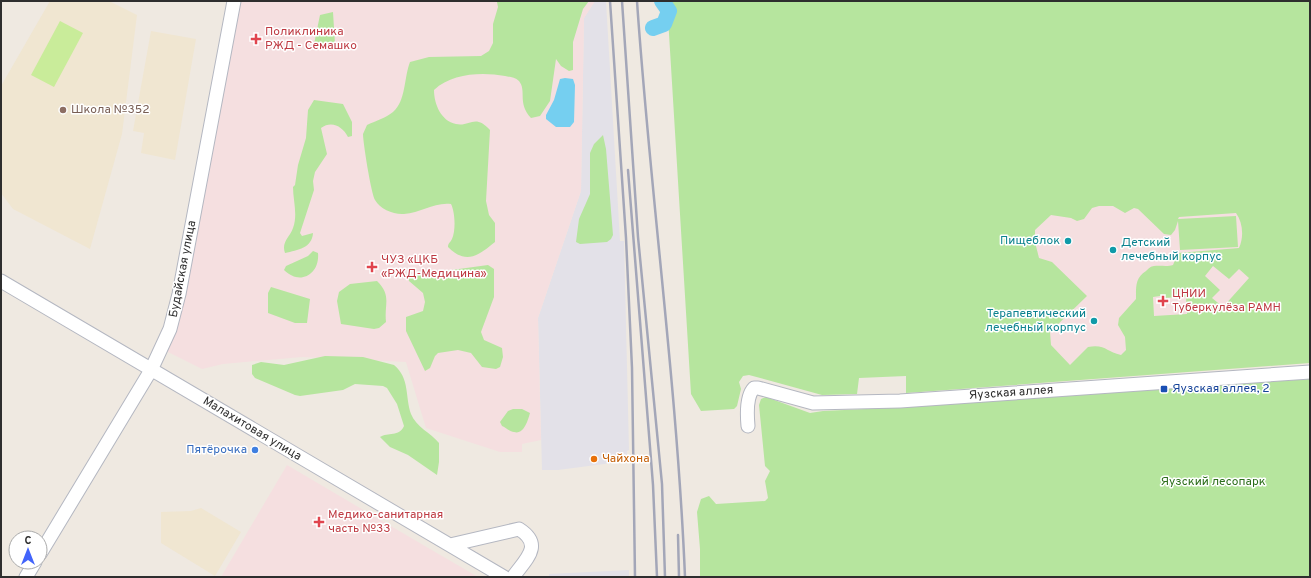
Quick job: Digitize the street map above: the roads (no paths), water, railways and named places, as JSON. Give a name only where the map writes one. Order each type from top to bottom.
[{"type":"street","name":"Будайская улица","points":[[48,541],[151,370],[170,329],[179,294],[234,1]]},
{"type":"street","name":"Малахитовая улица","points":[[1,281],[504,577]]},
{"type":"street","name":"Яузская аллея","points":[[748,426],[747,413],[751,391],[754,388],[813,403],[900,401],[1310,372]]},
{"type":"street","points":[[450,545],[519,529],[529,536],[532,545],[531,550],[513,577]]},
{"type":"water","points":[[560,79],[573,79],[575,85],[574,122],[570,127],[556,127],[546,119],[546,115],[554,100]]},
{"type":"waterway","points":[[659,1],[664,24]]},
{"type":"waterway","points":[[653,28],[664,24],[669,11],[662,1]]},
{"type":"railway","points":[[610,1],[626,238],[632,368],[635,577]]},
{"type":"railway","points":[[622,1],[638,237],[662,484],[665,577]]},
{"type":"railway","points":[[637,1],[642,73],[670,361],[685,577]]},
{"type":"railway","points":[[628,170],[653,485],[657,577]]},
{"type":"railway","points":[[678,535],[679,577]]},
{"type":"place","name":"Поликлиника РЖД - Семашко","points":[[256,39]]},
{"type":"place","name":"Школа №352","points":[[63,110]]},
{"type":"place","name":"Пищеблок","points":[[1068,241]]},
{"type":"place","name":"Детский лечебный корпус","points":[[1113,250]]},
{"type":"place","name":"ЧУЗ «ЦКБ «РЖД-Медицина»","points":[[372,267]]},
{"type":"place","name":"ЦНИИ Туберкулёза РАМН","points":[[1163,301]]},
{"type":"place","name":"Терапевтический лечебный корпус","points":[[1094,321]]},
{"type":"place","name":"Яузская аллея, 2","points":[[1164,389]]},
{"type":"place","name":"Пятёрочка","points":[[255,450]]},
{"type":"place","name":"Чайхона","points":[[594,459]]},
{"type":"place","name":"Медико-санитарная часть №33","points":[[319,522]]},
{"type":"park label","name":"Яузский лесопарк","points":[[1213,482]]}]
